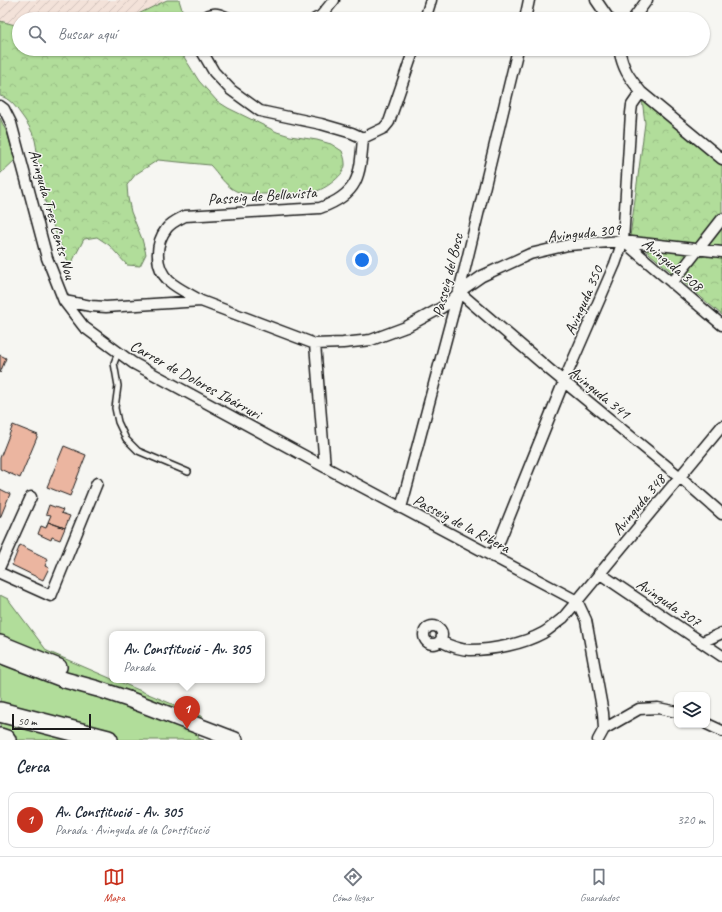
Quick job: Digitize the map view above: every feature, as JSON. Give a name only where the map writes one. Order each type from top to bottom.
[{"type":"highway","points":[[0,712],[108,740]]},
{"type":"highway","points":[[0,738],[6,740]]},
{"type":"street","points":[[324,12],[334,0]]},
{"type":"street","points":[[427,12],[431,0]]},
{"type":"street","points":[[526,12],[529,0]]},
{"type":"street","points":[[596,0],[604,12]]},
{"type":"street","points":[[638,12],[647,0]]},
{"type":"street","points":[[205,56],[214,72],[230,90],[260,111],[327,126],[352,133],[363,138],[384,128],[389,122],[412,56]]},
{"type":"street","name":"Passeig del Bosc","points":[[401,508],[459,292],[516,56]]},
{"type":"street","points":[[620,56],[622,65],[630,79],[641,92],[722,159]]},
{"type":"street","name":"Avinguda 350","points":[[493,557],[564,381],[615,264],[623,241],[631,113],[632,105],[641,92]]},
{"type":"street","name":"Avinguda Tres Cents Nou","points":[[0,106],[4,109],[11,123],[47,258],[64,301],[106,307],[200,301],[315,344],[371,340],[406,327],[435,312],[450,302],[459,292]]},
{"type":"street","name":"Passeig de Bellavista","points":[[200,301],[169,281],[161,272],[158,262],[158,248],[162,236],[168,227],[176,220],[185,216],[320,208],[333,203],[342,198],[353,186],[358,173],[363,138]]},
{"type":"street","points":[[672,283],[722,219]]},
{"type":"street","name":"Avinguda 309","points":[[459,292],[482,276],[530,254],[568,245],[623,241],[722,252]]},
{"type":"street","name":"Avinguda 308","points":[[623,241],[722,325]]},
{"type":"street","name":"Avinguda 341","points":[[459,292],[722,514]]},
{"type":"street","name":"Carrer de Dolores Ibárruri","points":[[64,301],[84,327],[133,363],[325,468]]},
{"type":"street","points":[[315,344],[325,468]]},
{"type":"street","name":"Avinguda 348","points":[[440,641],[452,647],[469,650],[491,648],[523,642],[544,632],[563,618],[722,426]]},
{"type":"street","name":"Passeig de la Ribera","points":[[325,468],[577,601]]},
{"type":"street","points":[[0,573],[51,596],[97,483]]},
{"type":"street","points":[[0,566],[31,497]]},
{"type":"street","name":"Avinguda 307","points":[[599,573],[722,656]]},
{"type":"street","points":[[577,601],[586,620],[603,713],[604,729]]},
{"type":"street","points":[[702,642],[722,633]]},
{"type":"street","points":[[0,643],[71,672],[98,689]]},
{"type":"street","points":[[0,655],[65,680],[98,689],[235,740]]},
{"type":"street","points":[[0,666],[15,668],[50,678],[65,680]]},
{"type":"street","points":[[598,740],[604,729],[639,709],[658,708],[674,711]]},
{"type":"street","points":[[710,725],[722,731]]},
{"type":"lane","points":[[118,353],[114,363],[118,386],[115,408],[118,422],[126,439],[138,451],[188,472]]},
{"type":"shaded area","points":[[0,0],[167,0],[142,12],[12,12],[12,24],[0,21]]},
{"type":"green space","points":[[167,0],[179,0],[183,12],[142,12]]},
{"type":"green space","points":[[0,21],[12,24],[12,56],[184,56],[199,81],[217,101],[277,132],[331,144],[342,151],[345,161],[344,170],[327,186],[311,193],[294,195],[251,194],[232,189],[210,165],[158,160],[136,174],[127,185],[131,212],[142,239],[146,254],[140,266],[127,265],[109,245],[97,237],[84,239],[70,266],[55,231],[43,194],[34,136],[27,122],[16,108],[9,100],[0,96]]},
{"type":"green space","points":[[642,99],[722,166],[722,315],[630,237],[645,123]]},
{"type":"green space","points":[[0,118],[8,135],[15,160],[0,174]]},
{"type":"green space","points":[[0,595],[8,599],[47,651],[109,678],[109,683],[122,683],[203,717],[198,738],[204,740],[0,740]]},
{"type":"building","points":[[0,355],[6,358],[0,373]]},
{"type":"building","points":[[13,425],[38,435],[20,478],[0,469],[0,458]]},
{"type":"building","points":[[64,446],[86,455],[70,496],[47,487]]},
{"type":"building","points":[[0,489],[10,494],[0,518]]},
{"type":"building","points":[[49,505],[63,510],[61,513],[70,516],[65,528],[48,522],[51,515],[46,514]]},
{"type":"building","points":[[48,522],[65,528],[60,540],[52,537],[51,540],[38,534],[41,526],[46,528]]},
{"type":"building","points":[[20,545],[48,559],[45,566],[49,568],[43,580],[12,565]]},
{"type":"place","name":"Av. Constitució - Av. 305","points":[[187,729]]}]
